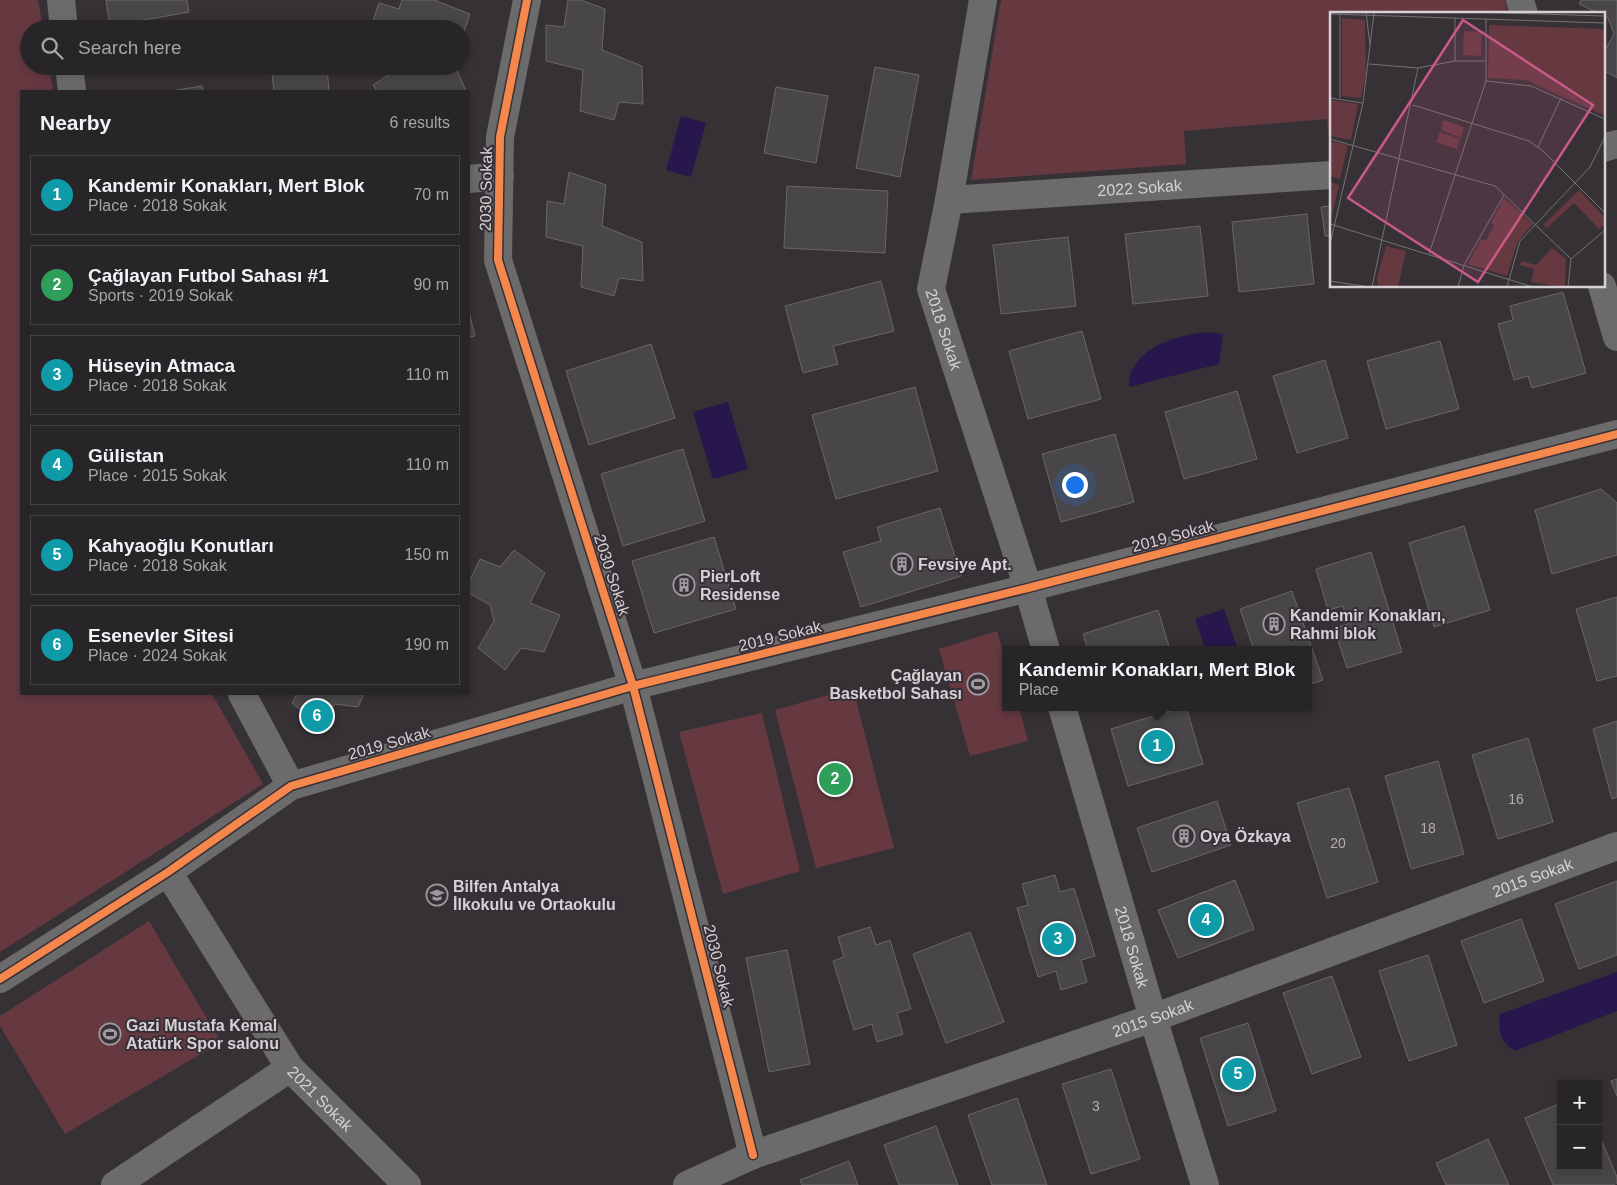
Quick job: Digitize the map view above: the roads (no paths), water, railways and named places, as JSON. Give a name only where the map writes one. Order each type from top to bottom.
[{"type":"street","points":[[61,0],[63,20]]},
{"type":"street","name":"2030 Sokak","points":[[527,0],[500,138],[498,260],[633,686],[753,1155]]},
{"type":"street","name":"2018 Sokak","points":[[983,0],[949,200],[931,289],[1028,588],[1045,646]]},
{"type":"street","points":[[70,75],[72,90]]},
{"type":"street","points":[[1604,148],[1617,144]]},
{"type":"street","name":"2022 Sokak","points":[[949,200],[1330,175]]},
{"type":"street","points":[[470,179],[500,176]]},
{"type":"street","points":[[1603,288],[1617,337]]},
{"type":"street","name":"2019 Sokak","points":[[0,979],[168,872],[291,786],[633,686],[1028,588],[1617,434]]},
{"type":"street","points":[[243,695],[291,786]]},
{"type":"street","name":"2018 Sokak","points":[[1063,711],[1153,1018],[1205,1185]]},
{"type":"street","name":"2015 Sokak","points":[[687,1185],[753,1155],[1153,1018],[1617,846]]},
{"type":"street","name":"2021 Sokak","points":[[168,872],[290,1068],[407,1185]]},
{"type":"street","points":[[115,1185],[290,1068]]},
{"type":"place","name":"Fevsiye Apt.","points":[[902,564]]},
{"type":"place","name":"PierLoft Residense","points":[[684,585]]},
{"type":"place","name":"Kandemir Konakları, Rahmi blok","points":[[1274,624]]},
{"type":"place","name":"Çağlayan Basketbol Sahası","points":[[978,684]]},
{"type":"place","name":"Esenevler Sitesi","points":[[317,716]]},
{"type":"place","name":"Kandemir Konakları, Mert Blok","points":[[1157,746]]},
{"type":"place","name":"Çağlayan Futbol Sahası #1","points":[[835,779]]},
{"type":"place","name":"Oya Özkaya","points":[[1184,836]]},
{"type":"place","name":"Bilfen Antalya İlkokulu ve Ortaokulu","points":[[437,895]]},
{"type":"place","name":"Gülistan","points":[[1206,920]]},
{"type":"place","name":"Hüseyin Atmaca","points":[[1058,939]]},
{"type":"place","name":"Gazi Mustafa Kemal Atatürk Spor salonu","points":[[110,1034]]},
{"type":"place","name":"Kahyaoğlu Konutları","points":[[1238,1074]]}]
